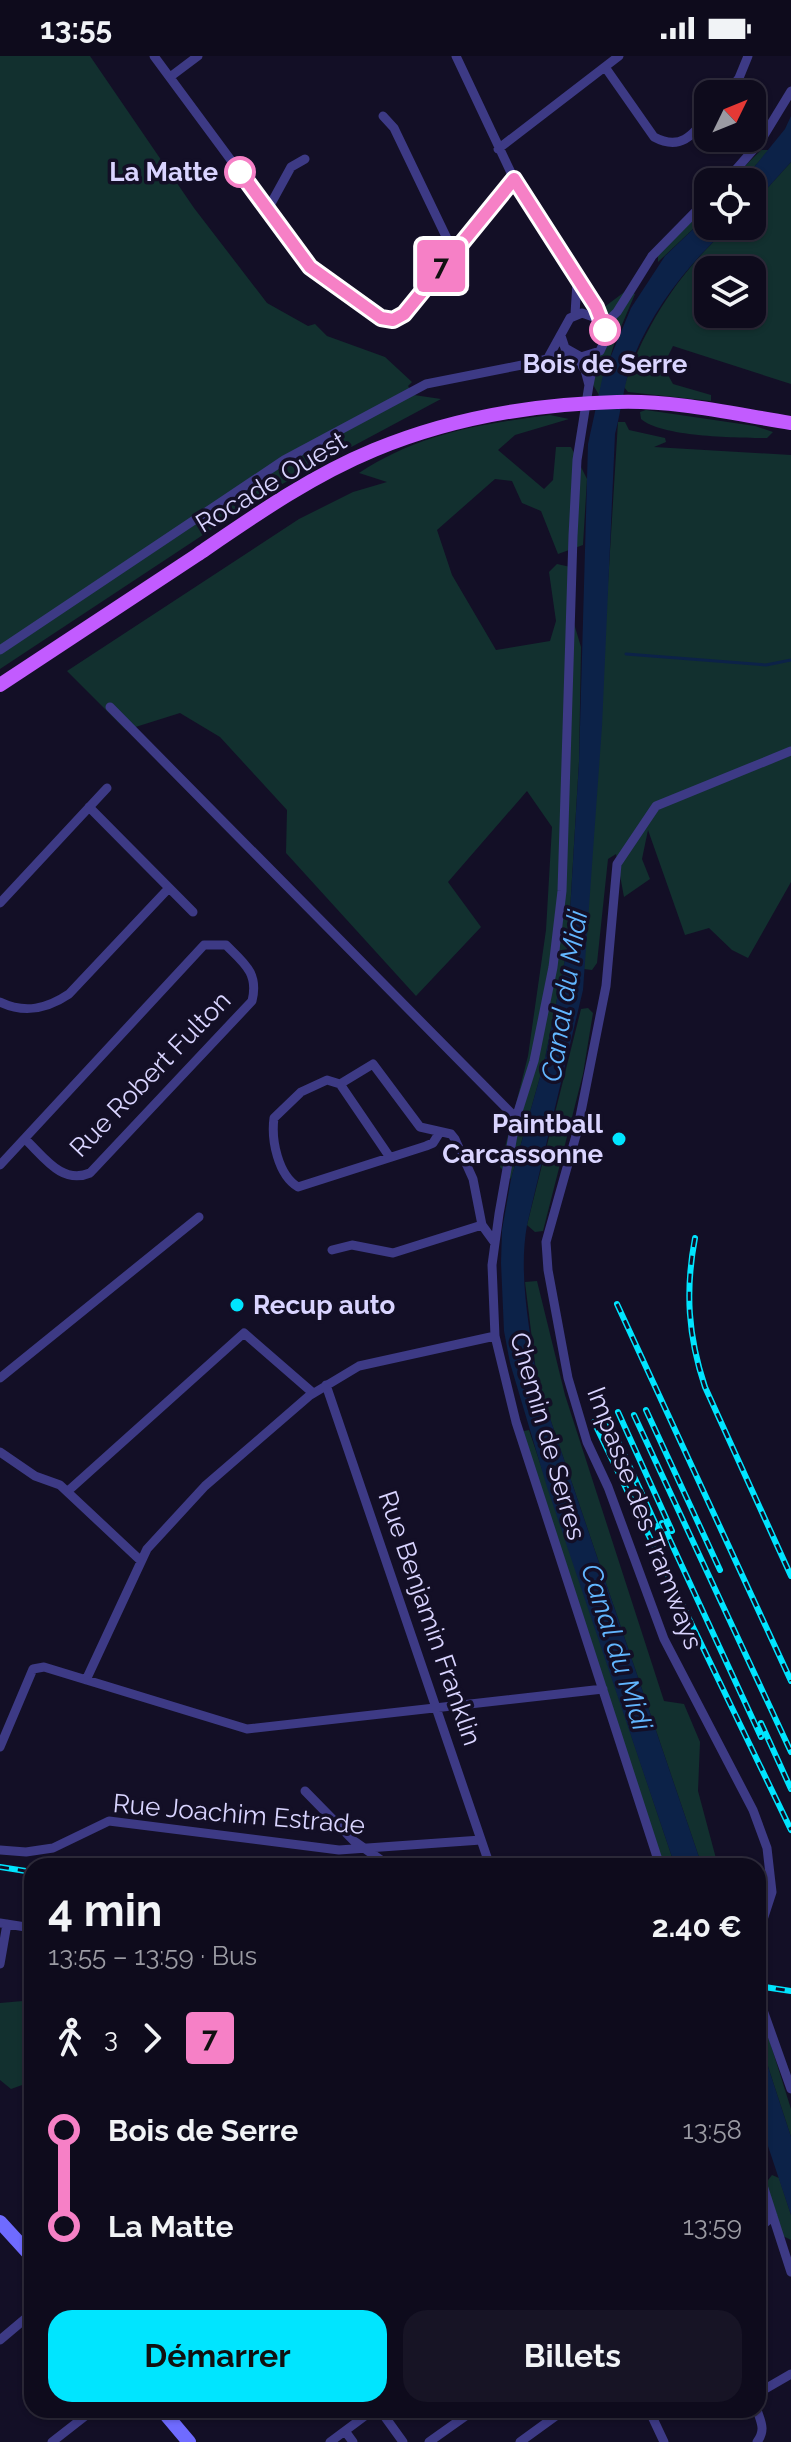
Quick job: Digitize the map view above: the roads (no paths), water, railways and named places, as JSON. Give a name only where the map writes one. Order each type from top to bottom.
[{"type":"main road","name":"Rocade Ouest","points":[[0,685],[284,497],[374,450],[459,422],[571,404],[651,403],[791,423]]},
{"type":"main road","points":[[0,2222],[24,2248]]},
{"type":"main road","points":[[169,2418],[189,2442]]},
{"type":"street","points":[[154,56],[310,267],[381,318],[393,320],[404,314],[514,179]]},
{"type":"street","points":[[170,77],[198,56]]},
{"type":"street","points":[[0,650],[327,435],[426,384],[527,364],[549,356],[595,355],[606,338],[601,322],[514,179],[456,56]]},
{"type":"street","points":[[498,149],[619,56]]},
{"type":"street","points":[[737,80],[748,56]]},
{"type":"street","points":[[605,67],[654,137],[678,144],[694,132]]},
{"type":"street","points":[[737,168],[760,142],[791,91]]},
{"type":"street","points":[[383,116],[394,128],[453,251]]},
{"type":"street","points":[[268,209],[291,167],[305,159]]},
{"type":"street","points":[[601,322],[617,312],[652,256],[694,213]]},
{"type":"street","points":[[575,314],[577,279]]},
{"type":"street","points":[[549,356],[565,323],[575,314],[588,313],[601,322]]},
{"type":"street","points":[[561,336],[585,370],[589,385]]},
{"type":"street","name":"Chemin de Serres","points":[[595,355],[577,460],[562,891],[553,967],[534,1061],[516,1118],[492,1265],[495,1336],[516,1422],[657,1858]]},
{"type":"street","points":[[110,707],[516,1118]]},
{"type":"street","name":"Impasse des Tramways","points":[[766,1910],[772,1892],[767,1848],[753,1810],[664,1639],[608,1487],[587,1442],[568,1378],[548,1270],[546,1242],[577,1132],[606,986],[617,864],[656,806],[791,751]]},
{"type":"street","points":[[0,903],[107,788]]},
{"type":"street","points":[[89,807],[193,912]]},
{"type":"street","points":[[0,1002],[31,1010],[55,1003],[69,994],[168,889]]},
{"type":"street","name":"Rue Robert Fulton","points":[[204,945],[226,945],[249,967],[256,984],[252,1001],[90,1173],[77,1178],[64,1174],[25,1139],[204,945]]},
{"type":"street","points":[[340,1084],[373,1064],[420,1127],[451,1134],[473,1179],[482,1225],[495,1243]]},
{"type":"street","points":[[389,1156],[340,1084],[327,1080],[301,1092],[274,1118],[277,1156],[290,1181],[298,1187],[433,1143],[440,1132]]},
{"type":"street","points":[[0,1165],[25,1139]]},
{"type":"street","points":[[0,1378],[199,1217]]},
{"type":"street","points":[[332,1250],[352,1245],[393,1253],[482,1225]]},
{"type":"street","points":[[68,1491],[244,1333],[313,1393]]},
{"type":"street","points":[[86,1680],[140,1560],[205,1486],[313,1393],[359,1366],[495,1336]]},
{"type":"street","name":"Rue Benjamin Franklin","points":[[326,1385],[487,1858]]},
{"type":"street","points":[[0,1452],[21,1468],[68,1491],[140,1560]]},
{"type":"street","points":[[0,1747],[33,1669],[44,1667],[247,1729],[603,1689]]},
{"type":"street","points":[[305,1791],[364,1850],[377,1858]]},
{"type":"street","name":"Rue Joachim Estrade","points":[[0,1850],[26,1852],[53,1848],[98,1823],[123,1821],[339,1850],[481,1840]]},
{"type":"street","points":[[0,1964],[4,1923],[24,1927]]},
{"type":"street","points":[[766,2019],[791,2089]]},
{"type":"street","points":[[766,2195],[791,2272]]},
{"type":"street","points":[[766,2222],[773,2216]]},
{"type":"street","points":[[0,2340],[24,2320]]},
{"type":"street","points":[[766,2388],[791,2374]]},
{"type":"street","points":[[52,2442],[83,2418]]},
{"type":"street","points":[[330,2442],[362,2418]]},
{"type":"street","points":[[386,2418],[403,2442]]},
{"type":"street","points":[[429,2442],[463,2418]]},
{"type":"street","points":[[520,2442],[553,2418]]},
{"type":"street","points":[[653,2418],[664,2442]]},
{"type":"street","points":[[757,2442],[763,2424],[760,2418]]},
{"type":"street","points":[[345,2431],[353,2442]]},
{"type":"water","points":[[791,116],[791,162],[766,190],[766,168],[753,168],[785,129]]},
{"type":"water","name":"Canal du Midi","points":[[694,228],[694,240],[716,240],[699,256],[694,256],[694,263],[652,320],[631,365],[615,434],[602,726],[583,990],[527,1225],[524,1264],[537,1380],[699,1858],[672,1858],[547,1487],[510,1363],[504,1331],[501,1263],[502,1230],[511,1179],[544,1063],[568,945],[579,762],[588,444],[603,375],[631,308],[665,256]]},
{"type":"water","points":[[766,2060],[791,2137],[791,2215],[766,2140]]},
{"type":"waterway","points":[[626,654],[766,665],[791,660]]},
{"type":"railway","points":[[695,1238],[689,1295],[699,1368],[791,1576]]},
{"type":"railway","points":[[617,1304],[791,1681]]},
{"type":"railway","points":[[646,1410],[720,1570]]},
{"type":"railway","points":[[618,1412],[672,1531]]},
{"type":"railway","points":[[634,1415],[791,1752]]},
{"type":"railway","points":[[607,1417],[662,1538]]},
{"type":"railway","points":[[594,1422],[791,1830]]},
{"type":"railway","points":[[662,1523],[761,1737]]},
{"type":"railway","points":[[761,1723],[791,1789]]},
{"type":"railway","points":[[0,1867],[24,1871]]},
{"type":"railway","points":[[766,1987],[791,1991]]},
{"type":"place","name":"La Matte","points":[[240,172]]},
{"type":"place","name":"Bois de Serre","points":[[605,330]]},
{"type":"place","name":"Paintball Carcassonne","points":[[619,1139]]},
{"type":"place","name":"Recup auto","points":[[237,1305]]}]
